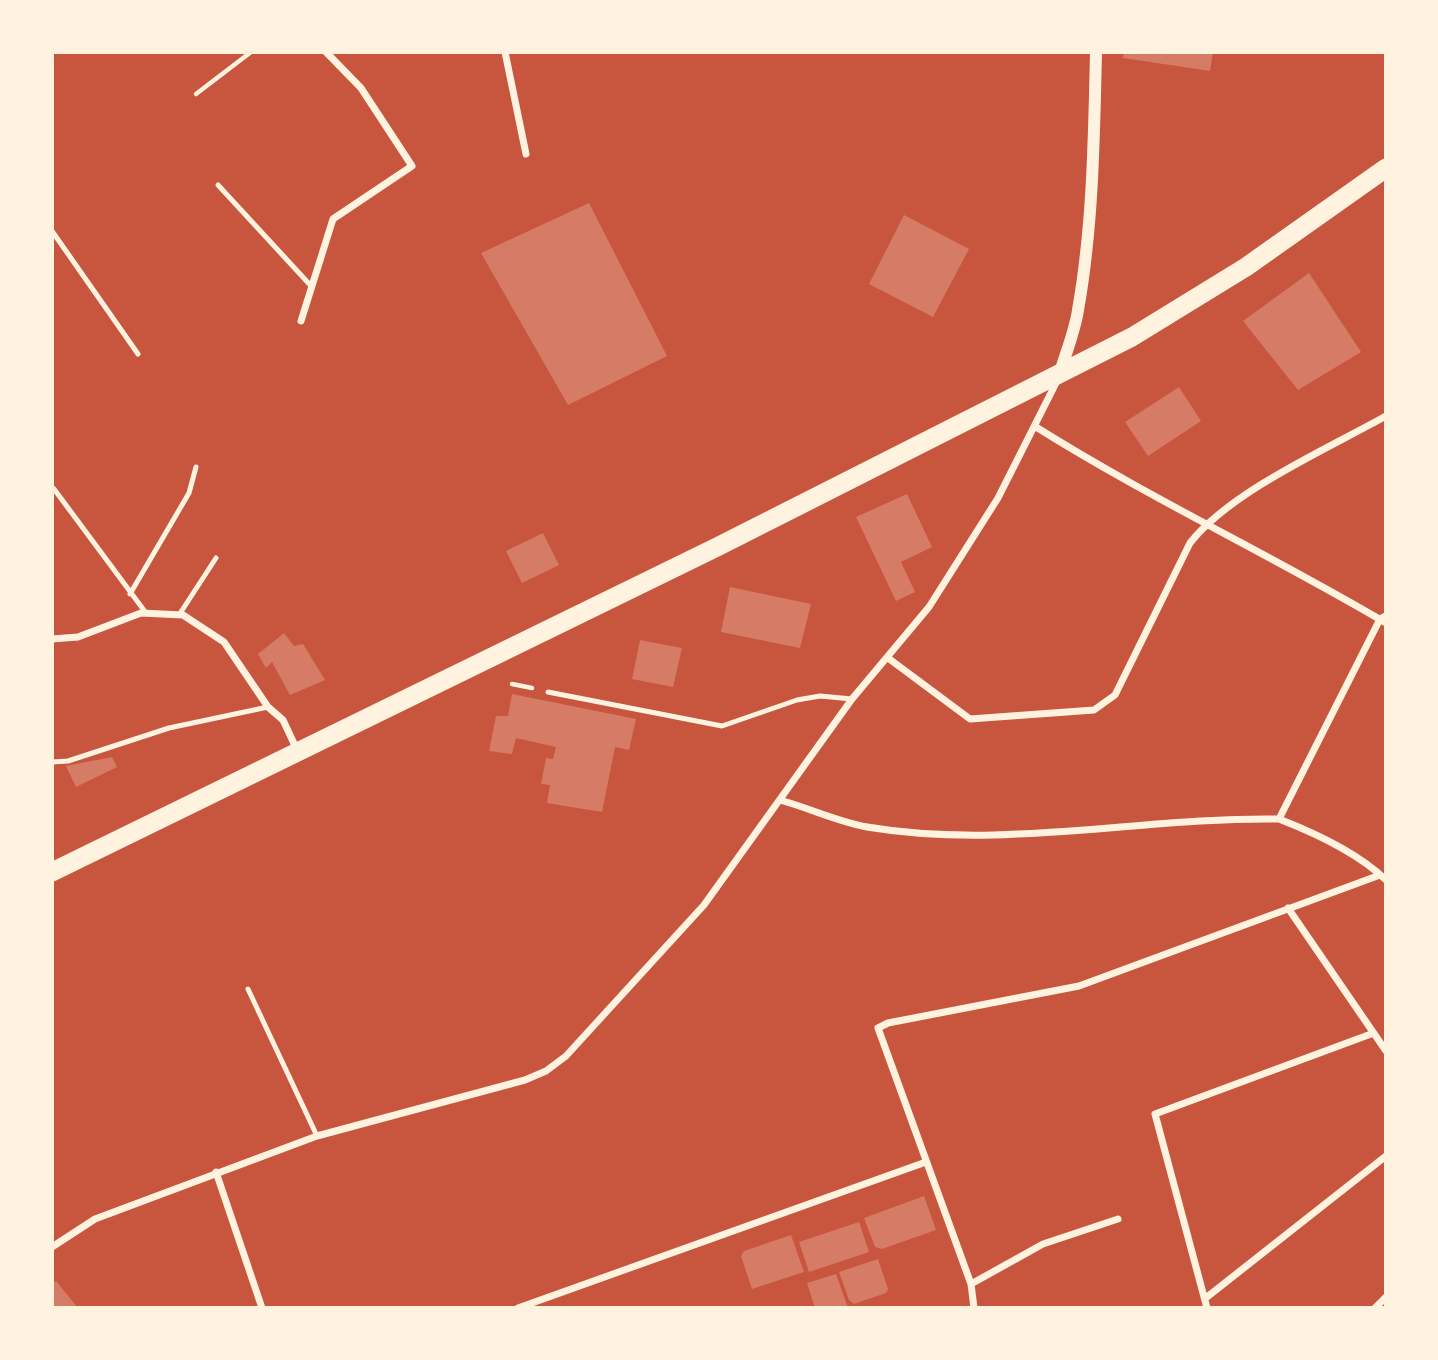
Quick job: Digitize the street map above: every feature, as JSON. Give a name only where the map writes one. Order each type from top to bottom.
[{"type":"highway","points":[[52,872],[716,547],[1132,337],[1246,267],[1385,169]]},
{"type":"street","points":[[301,321],[333,219],[412,166],[361,88],[326,52]]},
{"type":"street","points":[[505,52],[526,154]]},
{"type":"street","points":[[52,1247],[94,1219],[317,1136],[525,1080],[546,1071],[566,1056],[704,905],[852,699],[929,607],[968,549],[1036,427],[1060,373],[1078,313],[1091,193],[1096,52]]},
{"type":"street","points":[[888,658],[970,719],[1094,710],[1115,695],[1190,542],[1205,524],[1236,500],[1385,416]]},
{"type":"street","points":[[1036,427],[1205,524],[1384,619],[1279,819]]},
{"type":"street","points":[[52,639],[78,637],[146,613],[179,615],[223,642],[268,707],[283,720],[297,750]]},
{"type":"street","points":[[780,800],[865,827],[921,833],[996,834],[1279,819],[1304,829],[1383,877]]},
{"type":"street","points":[[974,1307],[971,1284],[878,1028],[888,1023],[961,1007],[1079,986],[1288,908],[1383,877]]},
{"type":"street","points":[[1288,908],[1385,1051]]},
{"type":"street","points":[[1207,1307],[1207,1297],[1155,1114],[1371,1034]]},
{"type":"street","points":[[1207,1297],[1385,1156]]},
{"type":"street","points":[[518,1307],[926,1163]]},
{"type":"street","points":[[216,1172],[262,1307]]},
{"type":"street","points":[[971,1284],[1043,1244],[1118,1219]]},
{"type":"street","points":[[1375,1307],[1385,1297]]},
{"type":"lane","points":[[218,185],[312,287]]},
{"type":"lane","points":[[52,231],[138,354]]},
{"type":"lane","points":[[130,594],[189,493],[196,467]]},
{"type":"lane","points":[[54,489],[146,613]]},
{"type":"lane","points":[[179,615],[216,558]]},
{"type":"lane","points":[[548,692],[722,726],[797,700],[820,696],[852,699]]},
{"type":"lane","points":[[52,762],[68,761],[169,728],[268,707]]},
{"type":"lane","points":[[248,989],[317,1136]]},
{"type":"path","points":[[197,93],[251,52]]},
{"type":"building","points":[[1124,52],[1213,52],[1210,71],[1123,58]]},
{"type":"building","points":[[589,203],[667,356],[568,405],[481,253]]},
{"type":"building","points":[[904,215],[969,249],[933,317],[869,284]]},
{"type":"building","points":[[1309,273],[1361,352],[1298,390],[1243,321]]},
{"type":"building","points":[[1179,387],[1201,421],[1148,456],[1125,422]]},
{"type":"building","points":[[907,494],[932,547],[901,562],[915,592],[896,601],[856,517]]},
{"type":"building","points":[[543,533],[559,565],[522,583],[506,551]]},
{"type":"building","points":[[730,587],[811,604],[800,648],[721,632]]},
{"type":"building","points":[[284,633],[294,646],[303,644],[325,680],[290,695],[272,662],[266,668],[258,654]]},
{"type":"building","points":[[640,640],[682,648],[673,687],[632,679]]},
{"type":"building","points":[[512,694],[636,719],[629,750],[615,747],[602,812],[547,803],[550,785],[541,784],[546,758],[553,759],[556,747],[516,738],[512,754],[489,751],[496,716],[508,716]]},
{"type":"building","points":[[112,757],[117,767],[76,787],[66,766]]},
{"type":"building","points":[[924,1196],[936,1230],[882,1249],[875,1247],[864,1218]]},
{"type":"building","points":[[859,1222],[869,1252],[809,1272],[799,1242]]},
{"type":"building","points":[[791,1235],[804,1272],[752,1289],[741,1256],[744,1251]]},
{"type":"building","points":[[878,1259],[888,1289],[886,1293],[854,1304],[849,1300],[839,1272]]},
{"type":"building","points":[[836,1274],[848,1308],[815,1308],[807,1283]]},
{"type":"building","points":[[56,1281],[78,1308],[52,1308],[52,1284]]}]
